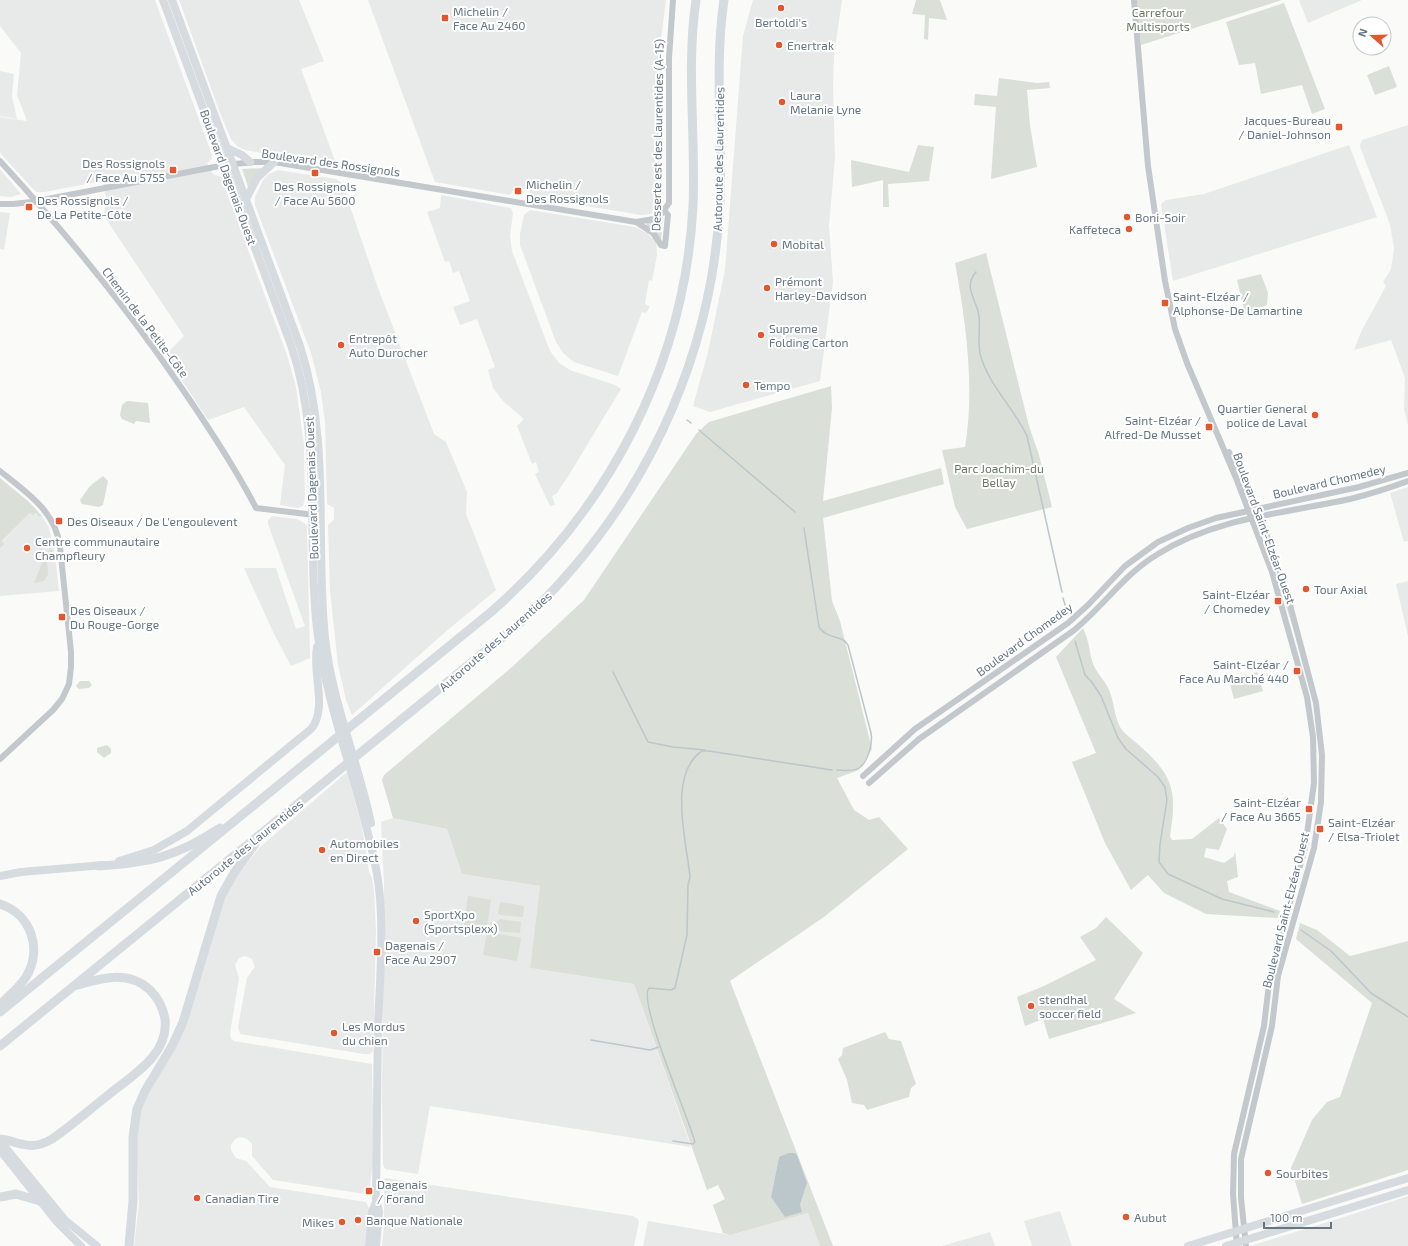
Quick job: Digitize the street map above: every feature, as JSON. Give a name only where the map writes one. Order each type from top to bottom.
[{"type":"highway","points":[[691,0],[689,28],[691,96]]},
{"type":"highway","name":"Autoroute des Laurentides","points":[[260,800],[483,619],[515,591],[565,537],[592,502],[611,472],[633,432],[656,381],[671,334],[683,287],[689,246],[693,202],[691,96],[692,37],[696,0]]},
{"type":"highway","name":"Autoroute des Laurentides","points":[[0,1046],[496,643],[532,612],[561,582],[594,544],[622,505],[645,467],[662,434],[685,379],[702,326],[713,274],[720,202],[720,51],[724,0]]},
{"type":"highway","points":[[0,1012],[260,800]]},
{"type":"highway","points":[[98,866],[136,863],[173,853],[202,839],[260,800]]},
{"type":"highway","points":[[130,1245],[134,1201],[133,1137],[137,1110],[144,1091],[172,1046],[183,1022],[221,896],[234,873],[263,833]]},
{"type":"highway","points":[[0,904],[13,910],[23,918],[31,932],[34,948],[31,966],[25,978],[0,1005]]},
{"type":"highway","points":[[0,1140],[17,1145],[31,1146],[52,1139],[142,1067],[160,1048],[165,1029],[164,1014],[156,998],[142,984],[129,978],[114,977],[73,987]]},
{"type":"highway","points":[[0,1197],[16,1194],[40,1201]]},
{"type":"main road","name":"Boulevard Dagenais Ouest","points":[[163,0],[229,165],[302,380],[311,437],[325,639],[337,712]]},
{"type":"main road","name":"Boulevard Dagenais Ouest","points":[[172,0],[227,148],[229,165],[246,199],[300,346],[310,378],[319,433],[315,600],[319,640],[337,712],[373,833],[377,858],[380,952],[376,1199],[379,1212],[376,1246]]},
{"type":"main road","points":[[227,148],[242,155],[250,162]]},
{"type":"main road","points":[[246,199],[257,178],[274,162]]},
{"type":"main road","points":[[0,876],[20,872],[98,866],[135,857],[176,838],[200,821],[308,733],[316,723],[319,709],[315,660],[319,640]]},
{"type":"main road","points":[[0,1140],[60,1214],[76,1231],[97,1246]]},
{"type":"main road","points":[[0,1150],[40,1201],[81,1246]]},
{"type":"main road","points":[[1188,1246],[1408,1178]]},
{"type":"main road","points":[[1226,1246],[1241,1244],[1408,1190]]},
{"type":"main road","name":"Boulevard Dagenais Ouest","points":[[369,1246],[372,1212],[376,1199]]},
{"type":"street","name":"Desserte est des Laurentides (A-15)","points":[[665,246],[668,215],[663,212],[669,203],[669,52],[673,0]]},
{"type":"street","name":"Boulevard Saint-Elzéar Ouest","points":[[1134,0],[1145,138],[1165,285],[1179,342],[1217,432],[1239,472],[1252,509],[1252,519],[1275,583],[1307,697],[1312,730],[1314,774],[1311,814],[1305,848],[1270,975],[1264,1026],[1234,1154],[1233,1194],[1240,1230]]},
{"type":"street","name":"Chemin de la Petite-Côte","points":[[0,161],[36,201],[120,303],[163,360],[224,452],[256,508],[317,515]]},
{"type":"street","name":"Boulevard des Rossignols","points":[[0,204],[36,201],[229,165],[250,162],[274,162],[636,222],[654,219],[663,212]]},
{"type":"street","name":"Boulevard des Rossignols","points":[[636,222],[650,231],[661,245],[665,246]]},
{"type":"street","points":[[0,471],[41,506],[49,515],[56,528],[60,546],[71,667],[69,684],[58,705],[0,759]]},
{"type":"street","name":"Boulevard Chomedey","points":[[863,776],[918,727],[1073,618],[1093,600],[1115,575],[1141,554],[1170,536],[1194,525],[1252,509],[1359,487],[1408,472]]},
{"type":"street","name":"Boulevard Chomedey","points":[[869,783],[924,735],[1078,627],[1098,609],[1124,579],[1169,547],[1218,527],[1361,496],[1408,481]]},
{"type":"street","name":"Boulevard Saint-Elzéar Ouest","points":[[1241,1244],[1240,1184],[1242,1155],[1272,1026],[1278,976],[1312,857],[1319,819],[1322,780],[1321,737],[1314,693],[1284,582],[1260,517],[1252,509]]},
{"type":"shaded area","points":[[0,0],[155,0],[212,155],[211,160],[207,163],[213,174],[221,177],[287,355],[296,387],[304,445],[305,497],[303,506],[298,508],[280,505],[285,465],[244,407],[208,420],[165,355],[184,336],[104,216],[106,196],[102,181],[45,192],[36,192],[0,153],[0,117],[27,121],[17,95],[21,53],[0,26]]},
{"type":"shaded area","points":[[179,0],[299,0],[324,61],[301,69],[337,166],[245,150],[237,146],[231,139],[220,113]]},
{"type":"shaded area","points":[[368,0],[666,0],[661,39],[662,199],[658,208],[651,214],[641,215],[531,197],[529,190],[515,188],[510,195],[435,182]]},
{"type":"shaded area","points":[[753,0],[842,0],[834,56],[833,86],[835,158],[829,225],[833,282],[820,381],[710,412],[693,406],[708,352],[725,270],[743,36]]},
{"type":"shaded area","points":[[1299,0],[1362,0],[1308,23]]},
{"type":"shaded area","points":[[0,71],[14,74],[12,96],[17,119],[0,116]]},
{"type":"shaded area","points":[[1408,125],[1408,425],[1404,409],[1405,378],[1391,340],[1354,350],[1361,332],[1386,286],[1383,282],[1391,269],[1394,249],[1390,224],[1360,144],[1362,140]]},
{"type":"shaded area","points":[[1349,145],[1377,217],[1173,281],[1161,204],[1166,200],[1204,194]]},
{"type":"shaded area","points":[[0,169],[21,194],[10,197],[0,196]]},
{"type":"shaded area","points":[[278,170],[336,179],[342,183],[378,288],[434,434],[446,442],[467,492],[466,514],[496,590],[444,633],[352,715],[346,700],[338,665],[330,591],[328,525],[334,520],[334,508],[327,504],[325,422],[321,392],[311,353],[255,205],[255,197],[263,180],[269,174]]},
{"type":"shaded area","points":[[441,195],[511,208],[513,213],[510,236],[512,251],[550,351],[559,363],[570,370],[615,385],[621,389],[569,475],[556,494],[552,496],[555,505],[550,506],[535,474],[539,472],[536,462],[532,464],[517,426],[524,419],[503,401],[493,388],[488,370],[495,367],[477,319],[460,325],[453,307],[470,301],[459,271],[453,273],[449,261],[445,262],[427,212],[440,208]]},
{"type":"shaded area","points":[[530,210],[635,227],[647,233],[656,242],[657,255],[652,281],[649,280],[645,304],[649,306],[649,308],[646,313],[642,312],[618,376],[574,362],[563,353],[556,342],[520,245],[520,234],[524,215]]},
{"type":"shaded area","points":[[0,212],[10,213],[4,250],[0,249]]},
{"type":"shaded area","points":[[1408,487],[1408,541],[1404,542],[1390,493]]},
{"type":"shaded area","points":[[30,513],[35,513],[40,517],[42,516],[49,528],[55,555],[59,591],[0,596],[0,548],[5,544],[2,542]]},
{"type":"shaded area","points":[[272,516],[297,519],[306,524],[307,527],[310,658],[291,666],[274,634],[244,568],[276,568],[296,629],[305,626],[268,524],[268,520]]},
{"type":"shaded area","points":[[1408,581],[1408,636],[1396,584]]},
{"type":"shaded area","points":[[347,772],[362,827],[369,872],[372,878],[374,890],[376,931],[373,1051],[370,1054],[364,1054],[240,1034],[238,1027],[247,978],[255,967],[252,959],[245,956],[239,958],[235,965],[239,978],[230,1034],[231,1039],[234,1041],[372,1064],[374,1157],[369,1191],[365,1194],[273,1180],[252,1156],[252,1144],[247,1139],[241,1137],[235,1139],[231,1145],[231,1150],[236,1158],[246,1161],[270,1187],[366,1202],[369,1208],[365,1246],[134,1246],[139,1203],[136,1140],[139,1117],[144,1101],[165,1066],[216,918],[231,883],[260,847]]},
{"type":"shaded area","points":[[393,818],[447,829],[462,874],[540,886],[530,968],[634,984],[691,1147],[430,1106],[418,1174],[385,1169],[383,1164],[382,1099],[384,882],[381,822]]},
{"type":"shaded area","points":[[789,1153],[794,1153],[797,1155],[807,1183],[800,1205],[802,1212],[785,1217],[771,1197],[779,1157]]},
{"type":"shaded area","points":[[386,1178],[633,1216],[638,1219],[639,1222],[634,1246],[382,1246],[384,1226],[384,1179]]},
{"type":"shaded area","points":[[1408,1196],[1408,1246],[1250,1246],[1344,1217]]},
{"type":"shaded area","points":[[1060,1211],[1072,1246],[1032,1246],[1024,1221]]},
{"type":"shaded area","points":[[808,1213],[820,1246],[643,1246],[648,1221],[730,1235]]},
{"type":"shaded area","points":[[990,1232],[995,1246],[942,1246]]},
{"type":"green space","points":[[916,0],[940,0],[947,20],[929,18],[928,40],[924,39],[925,15],[912,14]]},
{"type":"green space","name":"Carrefour Multisports","points":[[1137,0],[1282,0],[1141,45]]},
{"type":"green space","points":[[1284,3],[1325,109],[1312,114],[1302,85],[1261,94],[1255,63],[1239,65],[1226,22]]},
{"type":"green space","points":[[1389,66],[1397,87],[1375,95],[1367,75]]},
{"type":"green space","points":[[999,78],[1037,83],[1049,82],[1050,88],[1027,90],[1030,126],[1037,167],[991,179],[996,107],[974,105],[975,94],[997,96]]},
{"type":"green space","points":[[918,145],[934,147],[929,181],[888,184],[889,207],[883,207],[883,180],[852,187],[851,160],[909,172]]},
{"type":"green space","points":[[264,168],[249,190],[242,169]]},
{"type":"green space","points":[[663,215],[661,241],[656,233],[646,225],[647,223]]},
{"type":"green space","name":"Parc Joachim-du Bellay","points":[[986,253],[1029,426],[1039,455],[1052,507],[967,529],[955,507],[942,450],[965,447],[968,424],[968,355],[963,309],[955,263]]},
{"type":"green space","points":[[1261,274],[1268,293],[1267,305],[1245,314],[1237,280]]},
{"type":"green space","points":[[831,386],[832,408],[823,501],[941,468],[944,484],[823,518],[832,601],[840,621],[872,749],[859,770],[837,778],[854,810],[869,820],[879,817],[908,849],[824,917],[730,981],[833,1246],[820,1246],[808,1213],[730,1235],[723,1233],[713,1205],[725,1199],[718,1185],[707,1190],[634,984],[530,968],[540,886],[462,874],[447,829],[393,818],[382,780],[384,775],[512,667],[584,600],[696,434],[709,422]],"holes":[[[779,1157],[807,1183],[800,1205],[771,1197]]]},
{"type":"green space","points":[[127,401],[148,403],[150,423],[136,421],[134,424],[122,419],[120,415],[122,405]]},
{"type":"green space","points":[[103,476],[108,481],[103,505],[99,507],[82,504],[80,500],[90,486],[92,486],[91,485]]},
{"type":"green space","points":[[0,478],[29,502],[42,516],[39,517],[36,513],[33,515],[30,513],[2,541],[5,544],[0,548]]},
{"type":"green space","points":[[41,549],[48,553],[50,549],[53,550],[47,562],[48,575],[44,581],[34,583],[45,556],[40,553]]},
{"type":"green space","points":[[1274,568],[1282,587],[1295,634]]},
{"type":"green space","points":[[1083,628],[1088,641],[1093,665],[1109,690],[1117,721],[1126,734],[1152,757],[1167,777],[1173,797],[1170,836],[1172,840],[1192,839],[1219,818],[1227,829],[1219,850],[1206,848],[1204,857],[1224,863],[1234,856],[1235,851],[1238,877],[1227,881],[1229,892],[1280,911],[1278,918],[1206,914],[1164,893],[1148,875],[1131,890],[1105,843],[1072,762],[1096,753],[1056,657]]},
{"type":"green space","points":[[1257,672],[1263,691],[1234,699],[1229,680],[1234,679],[1236,683],[1254,676],[1254,673]]},
{"type":"green space","points":[[80,681],[89,681],[92,685],[89,688],[79,689],[76,686]]},
{"type":"green space","points":[[107,745],[111,749],[111,753],[104,758],[97,752],[97,748]]},
{"type":"green space","points":[[468,896],[491,900],[486,934],[463,930]]},
{"type":"green space","points":[[502,902],[524,906],[523,917],[500,915],[498,913],[500,903]]},
{"type":"green space","points":[[1106,917],[1143,953],[1114,999],[1136,1013],[1049,1039],[1043,1019],[1025,1026],[1017,997],[1044,986],[1096,960],[1080,937],[1096,928]]},
{"type":"green space","points":[[500,919],[521,922],[520,933],[497,931],[496,924],[494,932],[488,930],[490,922],[497,922]]},
{"type":"green space","points":[[1300,923],[1317,930],[1350,956],[1408,941],[1408,1170],[1302,1204],[1291,1168],[1312,1120],[1327,1102],[1340,1097],[1372,1003],[1296,939]]},
{"type":"green space","points":[[487,932],[521,938],[517,961],[483,955]]},
{"type":"green space","points":[[885,1032],[889,1039],[901,1041],[916,1084],[911,1088],[909,1097],[867,1110],[864,1105],[852,1103],[847,1080],[838,1059],[842,1055],[843,1048]]},
{"type":"waterway","points":[[976,272],[972,277],[970,287],[979,317],[979,346],[981,357],[990,378],[1016,416],[1027,436],[1062,592]]},
{"type":"waterway","points":[[687,420],[691,423]]},
{"type":"waterway","points":[[699,430],[795,512]]},
{"type":"waterway","points":[[804,528],[819,627],[826,634],[842,639],[848,645],[871,733],[869,752],[865,762],[859,768],[854,770],[837,770]]},
{"type":"waterway","points":[[1063,598],[1067,611]]},
{"type":"waterway","points":[[1075,641],[1085,675],[1101,696],[1118,738],[1126,749],[1158,777],[1165,787],[1167,800],[1160,844],[1159,862],[1168,874],[1222,899],[1274,912]]},
{"type":"waterway","points":[[613,672],[648,742],[673,747],[705,750]]},
{"type":"waterway","points":[[673,1141],[693,1144],[695,1142],[665,1061],[650,1014],[647,997],[649,988],[671,990],[675,988],[687,935],[688,885],[690,877],[683,829],[682,810],[682,792],[685,776],[691,762],[702,751],[832,770]]},
{"type":"waterway","points":[[1301,930],[1331,951],[1371,993],[1408,1017]]},
{"type":"waterway","points":[[591,1040],[650,1050],[659,1047]]},
{"type":"place","name":"Bertoldi's","points":[[781,8]]},
{"type":"place","name":"Michelin / Face Au 2460","points":[[445,18]]},
{"type":"place","name":"Enertrak","points":[[779,45]]},
{"type":"place","name":"Laura Melanie Lyne","points":[[782,102]]},
{"type":"place","name":"Jacques-Bureau / Daniel-Johnson","points":[[1339,127]]},
{"type":"place","name":"Des Rossignols / Face Au 5755","points":[[173,170]]},
{"type":"place","name":"Des Rossignols / Face Au 5600","points":[[315,173]]},
{"type":"place","name":"Michelin / Des Rossignols","points":[[518,191]]},
{"type":"place","name":"Des Rossignols / De La Petite-Côte","points":[[29,207]]},
{"type":"place","name":"Boni-Soir","points":[[1127,217]]},
{"type":"place","name":"Kaffeteca","points":[[1129,229]]},
{"type":"place","name":"Mobital","points":[[774,244]]},
{"type":"place","name":"Prémont Harley-Davidson","points":[[767,288]]},
{"type":"place","name":"Saint-Elzéar / Alphonse-De Lamartine","points":[[1165,303]]},
{"type":"place","name":"Supreme Folding Carton","points":[[761,335]]},
{"type":"place","name":"Entrepôt Auto Durocher","points":[[341,345]]},
{"type":"place","name":"Tempo","points":[[746,385]]},
{"type":"place","name":"Quartier General police de Laval","points":[[1315,415]]},
{"type":"place","name":"Saint-Elzéar / Alfred-De Musset","points":[[1209,427]]},
{"type":"place","name":"Des Oiseaux / De L'engoulevent","points":[[59,521]]},
{"type":"place","name":"Centre communautaire Champfleury","points":[[27,548]]},
{"type":"place","name":"Tour Axial","points":[[1306,589]]},
{"type":"place","name":"Saint-Elzéar / Chomedey","points":[[1278,601]]},
{"type":"place","name":"Des Oiseaux / Du Rouge-Gorge","points":[[62,617]]},
{"type":"place","name":"Saint-Elzéar / Face Au Marché 440","points":[[1297,671]]},
{"type":"place","name":"Saint-Elzéar / Face Au 3665","points":[[1309,809]]},
{"type":"place","name":"Saint-Elzéar / Elsa-Triolet","points":[[1320,829]]},
{"type":"place","name":"Automobiles en Direct","points":[[322,850]]},
{"type":"place","name":"SportXpo (Sportsplexx)","points":[[416,921]]},
{"type":"place","name":"Dagenais / Face Au 2907","points":[[377,952]]},
{"type":"place","name":"stendhal soccer field","points":[[1031,1006]]},
{"type":"place","name":"Les Mordus du chien","points":[[334,1033]]},
{"type":"place","name":"Sourbites","points":[[1268,1173]]},
{"type":"place","name":"Dagenais / Forand","points":[[369,1191]]},
{"type":"place","name":"Canadian Tire","points":[[197,1198]]},
{"type":"place","name":"Aubut","points":[[1126,1217]]},
{"type":"place","name":"Banque Nationale","points":[[358,1220]]},
{"type":"place","name":"Mikes","points":[[342,1222]]}]
